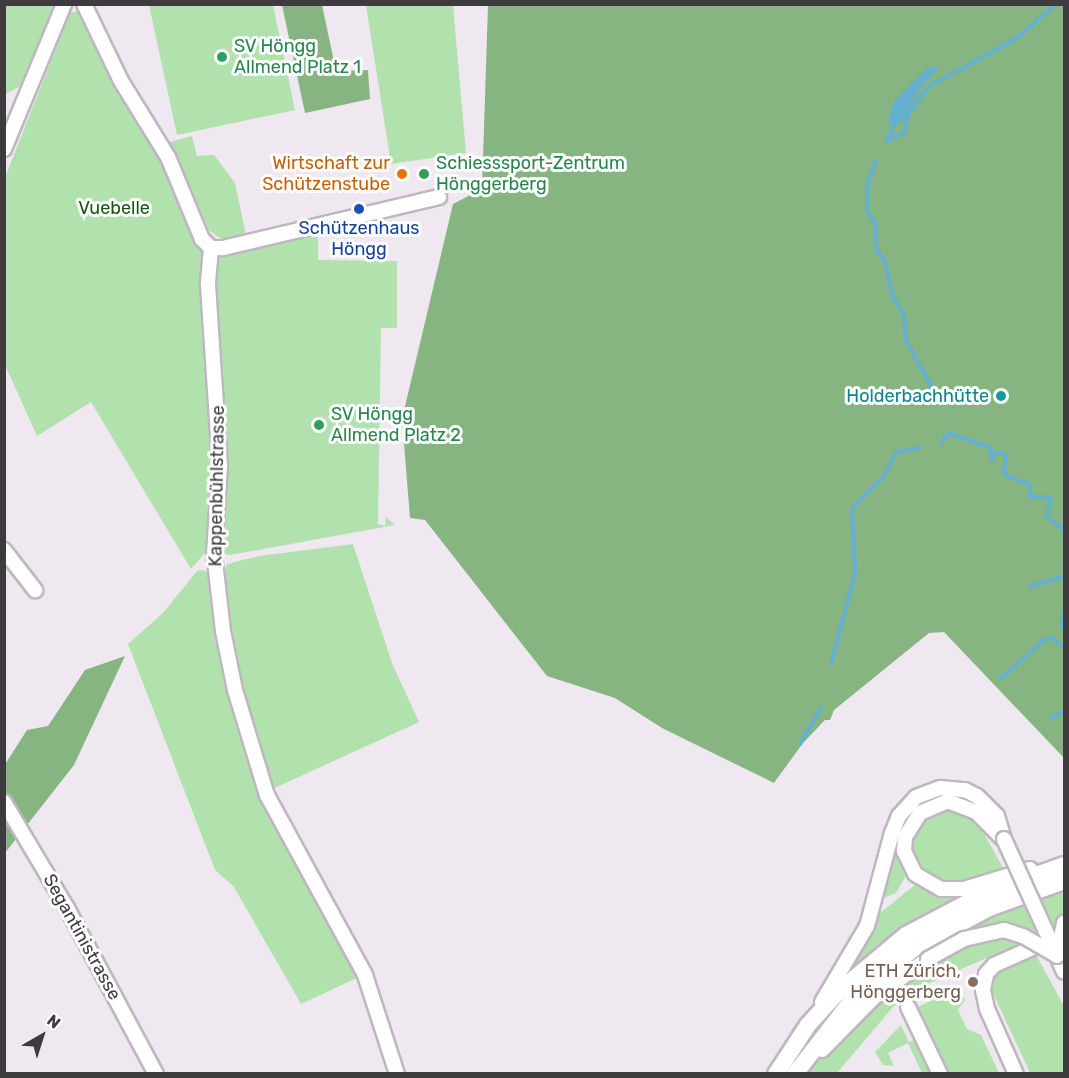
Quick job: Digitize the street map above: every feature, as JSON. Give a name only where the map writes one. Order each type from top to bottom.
[{"type":"street","points":[[4,149],[64,4]]},
{"type":"street","points":[[84,4],[121,81],[168,157],[202,239],[211,248],[223,248],[439,197]]},
{"type":"street","name":"Kappenbühlstrasse","points":[[211,248],[208,285],[220,465],[214,553],[223,631],[235,690],[267,795],[365,975],[397,1074]]},
{"type":"street","points":[[4,550],[35,590]]},
{"type":"street","points":[[776,1074],[867,926],[892,833],[907,806],[927,791],[965,790],[977,796],[997,816],[1004,839],[1065,972]]},
{"type":"street","points":[[1004,839],[976,812],[948,801],[920,813],[906,837],[904,850],[915,874],[924,882],[941,889],[964,890],[1065,864]]},
{"type":"street","name":"Segantinistrasse","points":[[4,802],[156,1074]]},
{"type":"street","points":[[808,1025],[867,965],[906,935],[986,893],[1065,864]]},
{"type":"street","points":[[795,1074],[853,999],[913,949],[989,908],[1065,881]]},
{"type":"street","points":[[1057,956],[1065,923]]},
{"type":"street","points":[[800,1074],[874,997],[928,959],[964,939],[1004,930],[1023,936],[1057,956]]},
{"type":"street","points":[[1016,1074],[987,1009],[983,990],[986,974],[994,964],[1065,934]]},
{"type":"street","points":[[908,1007],[940,1074]]},
{"type":"green space","points":[[5,4],[53,5],[23,85],[5,94]]},
{"type":"green space","name":"SV Höngg Allmend Platz 1","points":[[149,5],[273,5],[295,110],[177,135]]},
{"type":"green space","points":[[282,5],[322,5],[336,71],[368,70],[370,99],[305,113]]},
{"type":"green space","points":[[366,5],[453,5],[466,153],[391,164]]},
{"type":"green space","points":[[488,5],[1064,5],[1064,758],[944,632],[929,633],[834,710],[830,720],[825,720],[803,743],[774,783],[662,728],[615,698],[547,676],[425,520],[410,518],[402,419],[453,204],[482,189]]},
{"type":"green space","name":"Vuebelle","points":[[78,11],[84,15],[149,134],[148,143],[158,148],[203,254],[217,405],[211,546],[191,569],[91,402],[37,436],[5,365],[4,180],[70,13]]},
{"type":"green space","points":[[192,136],[197,156],[214,155],[235,183],[246,235],[231,240],[220,238],[209,230],[170,142]]},
{"type":"green space","points":[[314,232],[318,236],[318,260],[397,261],[397,328],[381,328],[378,524],[385,526],[386,517],[395,525],[230,555],[222,553],[213,266],[220,256]]},
{"type":"green space","points":[[353,544],[392,663],[419,722],[268,791],[246,717],[220,584],[227,564],[259,556]]},
{"type":"green space","points":[[203,570],[213,575],[252,765],[361,976],[301,1004],[234,887],[215,870],[128,644],[163,613],[197,571]]},
{"type":"green space","points":[[125,656],[74,765],[5,853],[4,766],[27,730],[48,726],[85,670]]},
{"type":"green space","points":[[941,808],[953,809],[978,823],[1006,873],[952,885],[924,875],[910,854],[909,842],[919,820]]},
{"type":"green space","points":[[904,820],[899,854],[907,874],[896,893],[883,898],[896,836]]},
{"type":"green space","points":[[916,884],[925,891],[963,896],[878,944],[846,974],[880,913]]},
{"type":"green space","points":[[1064,888],[1064,924],[925,985],[893,1007],[837,1073],[808,1074],[897,967],[990,915]]},
{"type":"green space","points":[[1035,953],[1064,1006],[1064,1073],[1030,1073],[991,989],[997,970]]},
{"type":"green space","points":[[957,987],[965,1000],[958,1010],[967,1029],[981,1035],[999,1073],[946,1073],[918,1007]]},
{"type":"green space","points":[[901,1025],[909,1042],[918,1038],[934,1073],[922,1073],[908,1043],[888,1053],[894,1066],[883,1065],[875,1052]]},
{"type":"water","points":[[941,66],[922,85],[904,119],[893,128],[888,122],[894,101],[927,68]]},
{"type":"waterway","points":[[887,141],[904,133],[908,115],[928,87],[1017,38],[1056,4]]},
{"type":"waterway","points":[[887,140],[893,128]]},
{"type":"waterway","points":[[876,161],[867,184],[867,211],[876,224],[876,249],[885,261],[892,295],[904,315],[906,340],[937,397]]},
{"type":"waterway","points":[[941,443],[949,433],[991,448],[991,459],[999,452],[1006,455],[1004,474],[1030,485],[1029,496],[1051,498],[1047,517],[1064,530]]},
{"type":"waterway","points":[[831,664],[855,574],[852,508],[884,476],[896,452],[921,447]]},
{"type":"waterway","points":[[1030,586],[1064,576]]},
{"type":"waterway","points":[[1061,627],[1064,612]]},
{"type":"waterway","points":[[1000,679],[1044,640],[1052,638],[1064,647]]},
{"type":"waterway","points":[[800,744],[821,708]]},
{"type":"waterway","points":[[1051,718],[1064,711]]},
{"type":"place","name":"SV Höngg Allmend Platz 1","points":[[222,57]]},
{"type":"place","name":"Wirtschaft zur Schützenstube","points":[[402,174]]},
{"type":"place","name":"Schiesssport-Zentrum Hönggerberg","points":[[424,174]]},
{"type":"place","name":"Schützenhaus Höngg","points":[[359,209]]},
{"type":"place","name":"Holderbachhütte","points":[[1001,396]]},
{"type":"place","name":"SV Höngg Allmend Platz 2","points":[[319,425]]},
{"type":"place","name":"ETH Zürich, Hönggerberg","points":[[973,982]]}]
